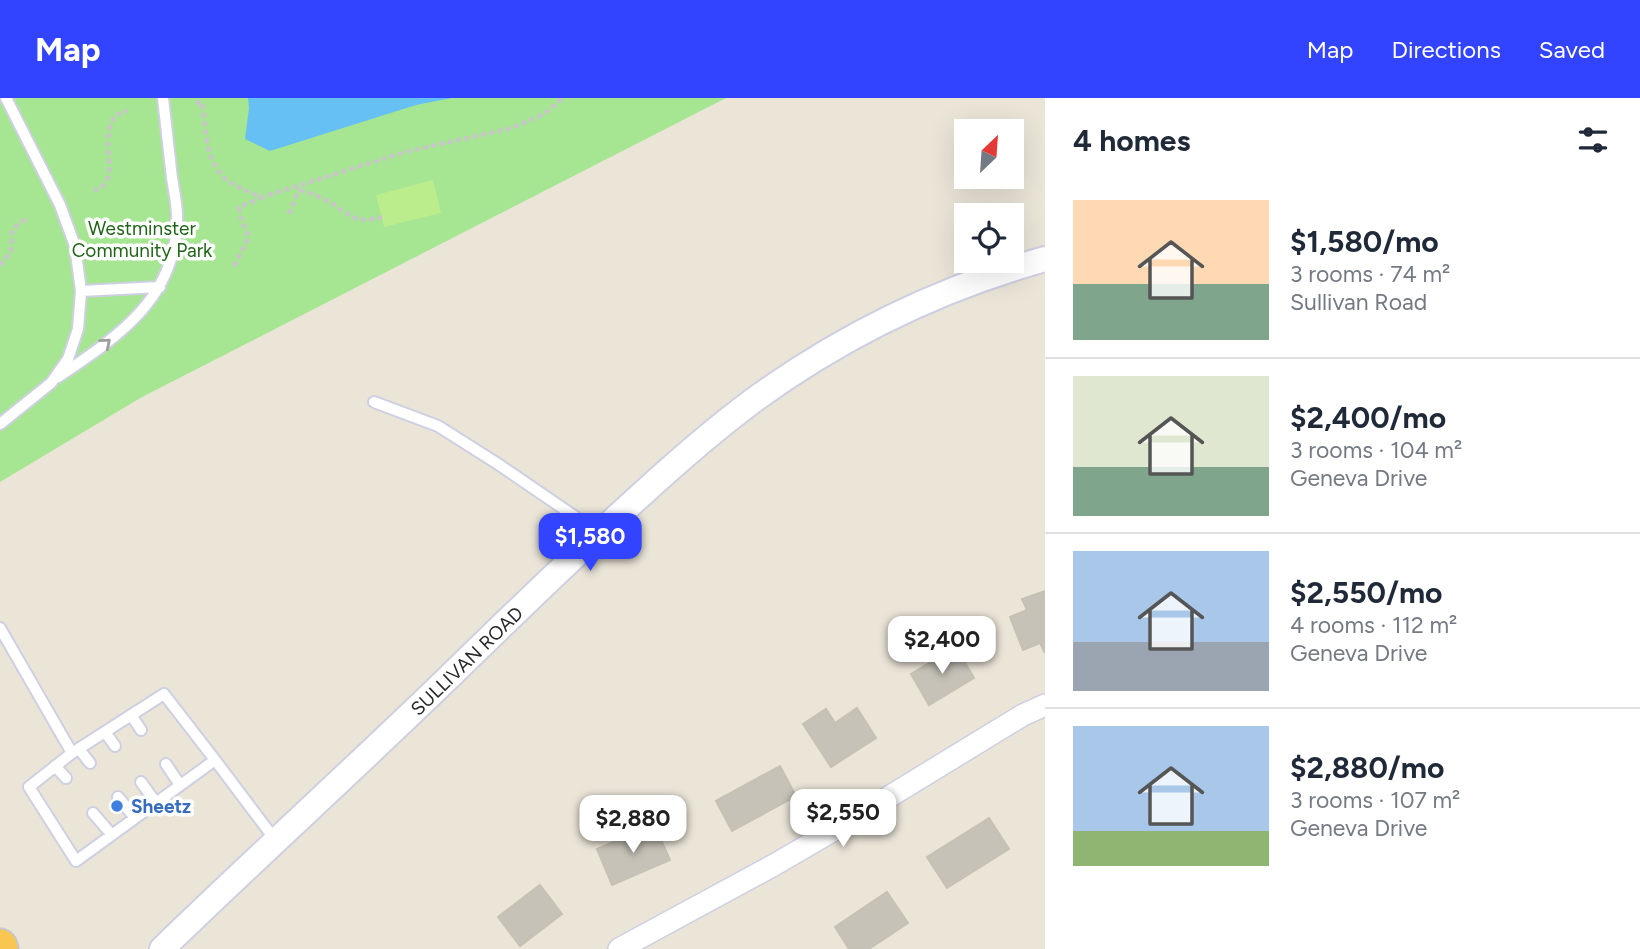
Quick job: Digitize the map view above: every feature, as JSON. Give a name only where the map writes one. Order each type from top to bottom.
[{"type":"street","name":"SULLIVAN ROAD","points":[[175,945],[276,842],[599,533],[716,429],[790,375],[838,345],[935,296],[1045,259]]},
{"type":"street","points":[[619,949],[774,865],[1023,715],[1045,705]]},
{"type":"lane","points":[[6,98],[60,205],[75,246],[81,290],[80,311],[68,359],[51,383]]},
{"type":"lane","points":[[0,424],[121,331],[160,287],[176,240],[177,215],[163,98]]},
{"type":"lane","points":[[81,290],[160,287]]},
{"type":"lane","points":[[374,402],[438,426],[599,533]]},
{"type":"lane","points":[[0,628],[75,751],[90,763]]},
{"type":"lane","points":[[215,760],[76,861],[29,787],[75,751],[164,694],[215,760],[276,842]]},
{"type":"lane","points":[[131,715],[141,730]]},
{"type":"lane","points":[[105,732],[115,746]]},
{"type":"lane","points":[[166,764],[180,785]]},
{"type":"lane","points":[[55,766],[66,778]]},
{"type":"lane","points":[[141,782],[156,803]]},
{"type":"lane","points":[[118,797],[135,818]]},
{"type":"lane","points":[[93,813],[112,835]]},
{"type":"path","points":[[233,266],[249,237],[239,207],[366,163],[445,140],[512,128],[544,114],[563,98]]},
{"type":"path","points":[[200,101],[215,166],[221,175],[233,184],[262,197]]},
{"type":"path","points":[[94,191],[107,180],[108,142],[112,121],[118,113],[128,111]]},
{"type":"path","points":[[289,214],[299,188]]},
{"type":"path","points":[[299,188],[359,219],[382,218]]},
{"type":"path","points":[[0,265],[11,252],[12,230],[29,218]]},
{"type":"green space","name":"Westminster Community Park","points":[[0,98],[726,98],[142,397],[0,482]]},
{"type":"green space","points":[[433,180],[441,213],[384,227],[376,195]]},
{"type":"water","points":[[248,98],[452,98],[416,105],[270,151],[245,139]]},
{"type":"building","points":[[1045,591],[1045,653],[1040,643],[1023,650],[1010,617],[1027,610],[1022,599]]},
{"type":"building","points":[[956,647],[974,678],[929,705],[911,674]]},
{"type":"building","points":[[857,708],[876,738],[831,767],[803,724],[826,709],[835,723]]},
{"type":"building","points":[[780,766],[796,796],[732,831],[716,801]]},
{"type":"building","points":[[989,818],[1009,849],[947,888],[927,857]]},
{"type":"building","points":[[654,824],[670,860],[612,885],[597,849]]},
{"type":"building","points":[[540,885],[562,914],[520,946],[498,917]]},
{"type":"building","points":[[887,892],[908,923],[869,949],[849,949],[835,927]]},
{"type":"place","name":"Sheetz","points":[[117,806]]}]
